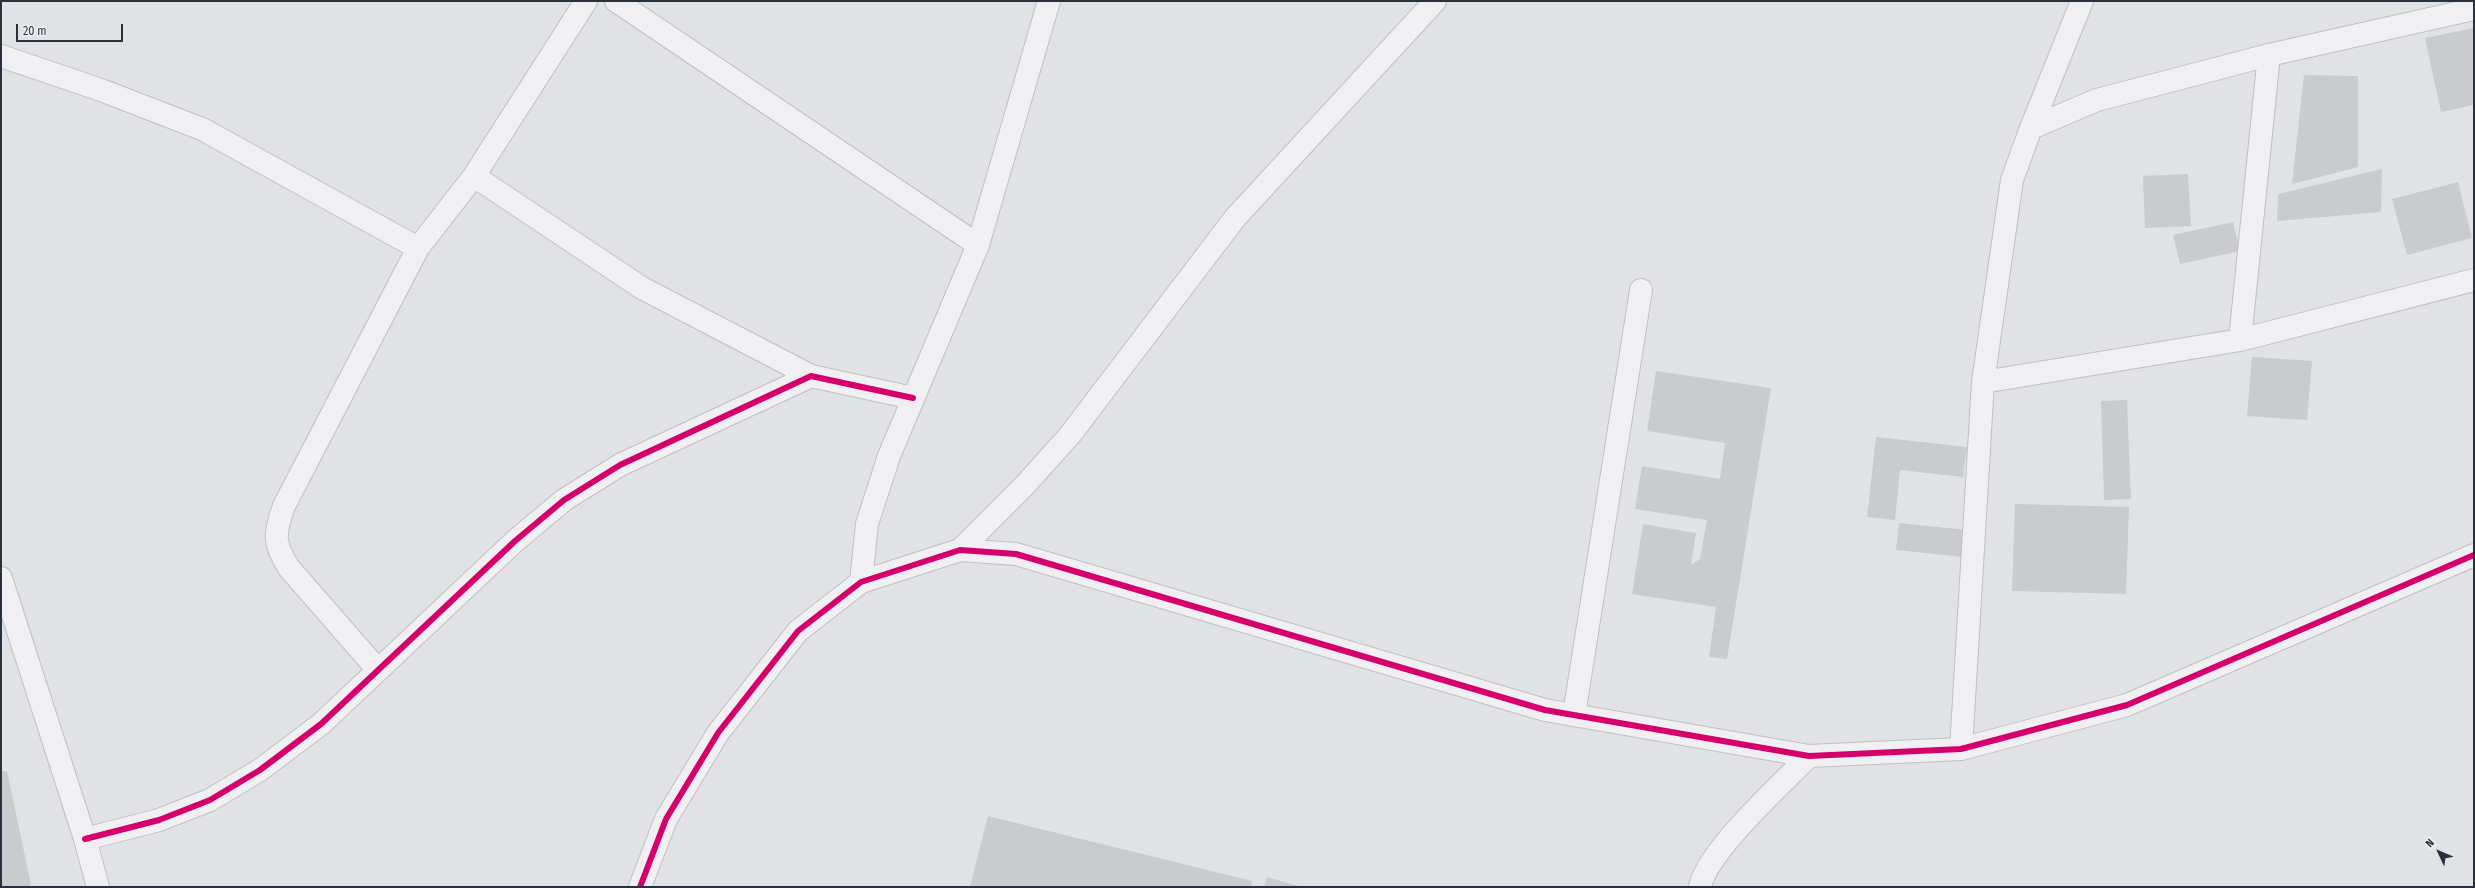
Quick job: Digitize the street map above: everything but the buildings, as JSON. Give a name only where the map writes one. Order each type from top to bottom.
[{"type":"street","points":[[377,670],[290,568],[278,551],[277,527],[284,506],[418,248],[474,176],[586,1]]},
{"type":"street","points":[[616,1],[978,245]]},
{"type":"street","points":[[861,582],[868,524],[889,456],[978,245],[1049,1]]},
{"type":"street","points":[[960,550],[1025,486],[1070,435],[1236,218],[1434,1]]},
{"type":"street","points":[[1961,749],[1983,382],[2012,180],[2031,128],[2082,1]]},
{"type":"street","points":[[2031,128],[2097,100],[2269,55],[2474,9]]},
{"type":"street","points":[[2240,340],[2269,55]]},
{"type":"street","points":[[1,56],[101,90],[202,129],[418,248]]},
{"type":"street","points":[[474,176],[642,288],[811,376],[914,398]]},
{"type":"street","points":[[1983,382],[2240,340],[2474,280]]},
{"type":"street","points":[[1574,715],[1641,290]]},
{"type":"street","points":[[85,839],[159,820],[210,800],[260,770],[321,724],[514,541],[564,500],[620,465],[811,376]]},
{"type":"street","points":[[640,887],[666,819],[718,733],[798,631],[861,582],[960,550],[1016,554],[1545,710],[1809,756],[1961,749],[2127,705],[2474,555]]},
{"type":"street","points":[[1,578],[85,839],[98,887]]},
{"type":"street","points":[[1700,887],[1702,875],[1718,851],[1809,756]]},
{"type":"cycle path","points":[[85,839],[159,820],[210,800],[260,770],[321,724],[515,541],[564,500],[620,465],[811,376],[913,398]]},
{"type":"cycle path","points":[[640,887],[666,819],[718,733],[798,631],[861,582],[960,550],[1016,554],[1545,710],[1809,756],[1961,749],[2127,705],[2474,555]]}]
